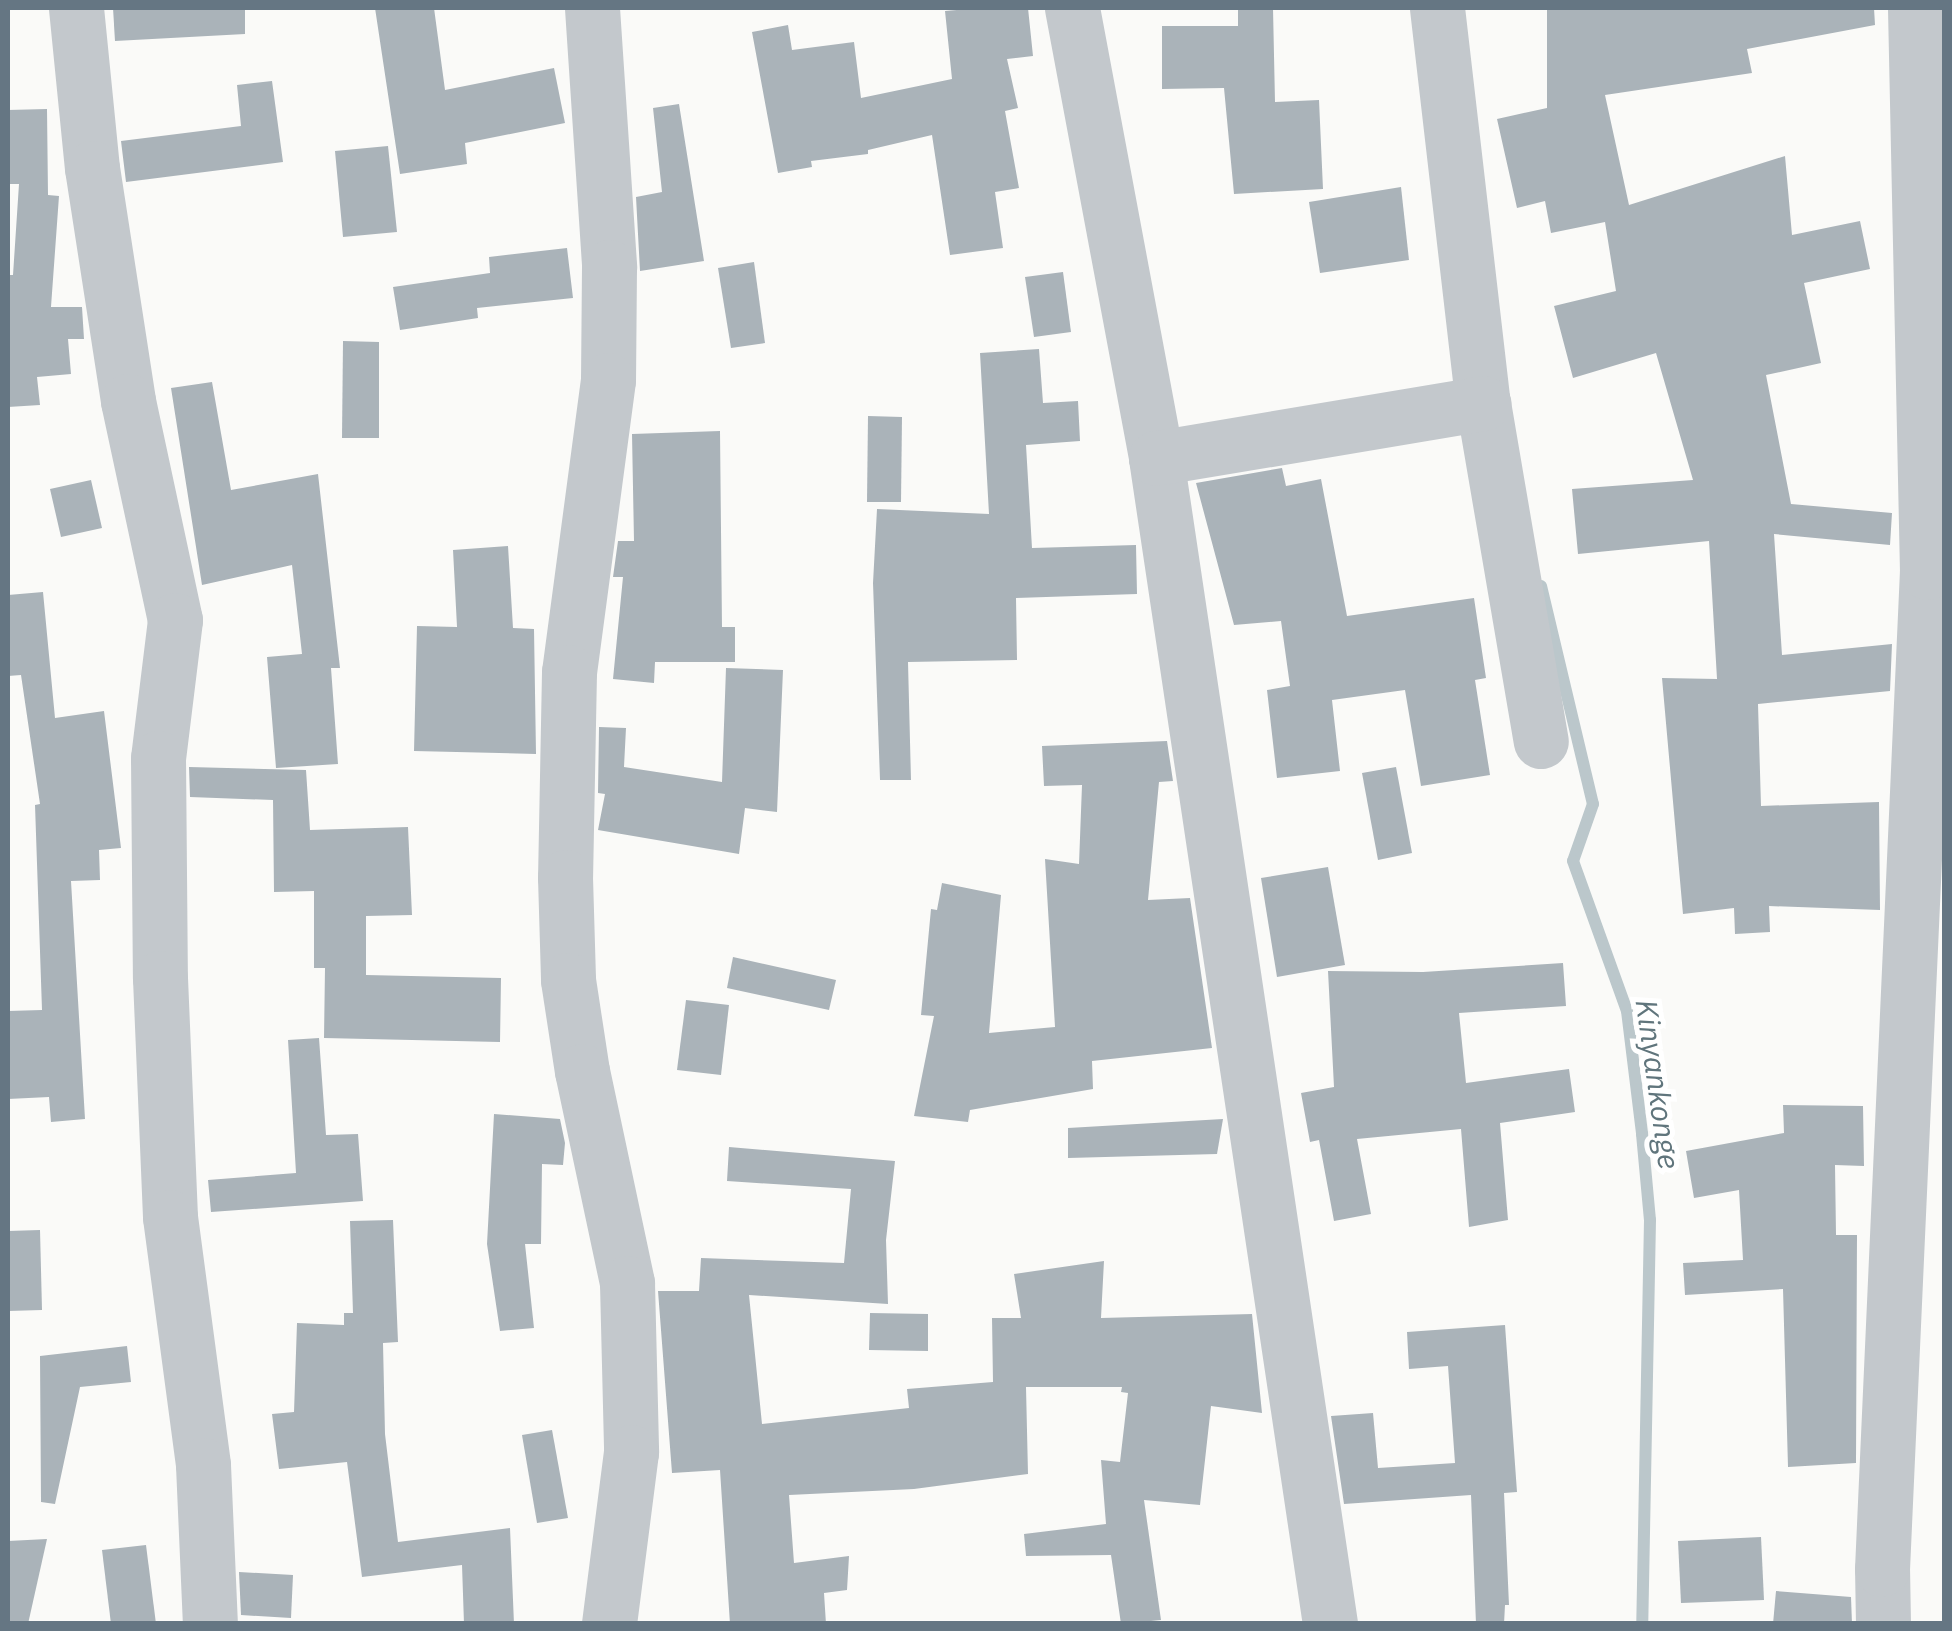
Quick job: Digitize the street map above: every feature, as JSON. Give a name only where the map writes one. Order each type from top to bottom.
[{"type":"street","points":[[76,8],[92,168],[128,400],[169,573],[176,620],[174,656],[160,714],[158,758],[160,978],[170,1217],[203,1466],[210,1624]]},
{"type":"street","points":[[592,8],[607,214],[608,380],[569,672],[565,877],[568,980],[582,1071],[626,1282],[631,1452],[609,1624]]},
{"type":"street","points":[[1072,8],[1156,458],[1330,1624]]},
{"type":"street","points":[[1437,8],[1483,403],[1541,741]]},
{"type":"street","points":[[1883,1624],[1882,1570],[1927,572],[1916,8]]},
{"type":"street","points":[[1156,458],[1483,403]]},
{"type":"building","points":[[113,8],[245,8],[245,34],[115,41]]},
{"type":"building","points":[[375,8],[434,8],[445,90],[554,68],[565,123],[465,143],[467,164],[400,174]]},
{"type":"building","points":[[1028,8],[1033,56],[1007,59],[1018,108],[1005,111],[1019,188],[995,192],[1003,248],[950,255],[932,135],[868,150],[868,154],[811,161],[812,167],[778,173],[752,32],[788,25],[792,50],[854,42],[861,98],[952,79],[945,11]]},
{"type":"building","points":[[1238,8],[1273,8],[1275,102],[1319,100],[1323,189],[1234,194],[1224,88],[1162,89],[1162,26],[1238,26]]},
{"type":"building","points":[[1547,8],[1874,8],[1875,25],[1747,49],[1752,73],[1605,95],[1629,205],[1785,156],[1792,235],[1860,221],[1870,269],[1804,283],[1821,363],[1766,375],[1791,504],[1892,513],[1890,545],[1774,534],[1782,655],[1892,644],[1890,691],[1758,704],[1761,806],[1879,802],[1880,910],[1769,906],[1770,932],[1735,934],[1734,908],[1683,914],[1662,678],[1717,679],[1709,541],[1578,554],[1572,489],[1693,480],[1656,353],[1573,378],[1554,306],[1616,291],[1605,222],[1551,233],[1545,201],[1517,208],[1497,119],[1547,108]]},
{"type":"building","points":[[272,81],[283,162],[126,182],[121,141],[241,126],[237,85]]},
{"type":"building","points":[[679,104],[704,261],[640,271],[636,197],[662,192],[653,108]]},
{"type":"building","points":[[47,109],[48,195],[59,196],[51,307],[82,307],[84,339],[68,339],[71,374],[37,377],[40,405],[8,407],[8,275],[13,275],[19,184],[8,184],[8,110]]},
{"type":"building","points":[[388,146],[397,232],[343,237],[335,151]]},
{"type":"building","points":[[1401,187],[1409,260],[1320,273],[1309,202]]},
{"type":"building","points":[[567,248],[573,298],[477,308],[478,318],[400,330],[393,287],[490,273],[489,257]]},
{"type":"building","points":[[754,262],[765,343],[731,348],[718,268]]},
{"type":"building","points":[[1063,272],[1071,332],[1034,337],[1025,277]]},
{"type":"building","points":[[343,341],[379,342],[379,438],[342,438]]},
{"type":"building","points":[[1039,349],[1043,403],[1078,401],[1080,441],[1026,445],[1032,548],[1136,545],[1137,594],[1016,598],[1017,660],[908,662],[911,780],[880,780],[873,583],[877,509],[989,514],[980,353]]},
{"type":"building","points":[[212,382],[231,490],[318,474],[340,668],[331,668],[338,764],[276,768],[267,657],[302,654],[292,565],[202,585],[171,388]]},
{"type":"building","points":[[868,416],[902,417],[901,502],[867,502]]},
{"type":"building","points":[[720,431],[722,627],[735,627],[735,662],[655,662],[654,683],[613,679],[623,577],[613,577],[618,541],[634,541],[632,434]]},
{"type":"building","points":[[1282,468],[1286,486],[1321,479],[1347,616],[1474,598],[1486,678],[1475,680],[1490,775],[1421,786],[1405,690],[1332,700],[1340,771],[1277,778],[1267,690],[1290,686],[1281,621],[1234,625],[1196,483]]},
{"type":"building","points":[[91,480],[102,528],[61,537],[50,489]]},
{"type":"building","points":[[508,546],[513,628],[534,629],[536,754],[414,751],[417,626],[457,627],[453,550]]},
{"type":"building","points":[[43,592],[55,718],[104,711],[121,848],[99,850],[100,880],[71,881],[85,1119],[51,1122],[49,1097],[8,1099],[8,1011],[42,1010],[35,805],[40,804],[21,675],[8,676],[8,595]]},
{"type":"building","points":[[726,668],[783,670],[777,812],[745,808],[739,854],[598,830],[605,794],[598,793],[599,727],[626,728],[624,767],[722,782]]},
{"type":"building","points":[[1167,741],[1173,781],[1159,782],[1148,900],[1190,898],[1212,1048],[1092,1061],[1093,1089],[970,1110],[968,1122],[914,1116],[934,1016],[921,1015],[931,909],[937,910],[942,883],[1001,895],[989,1033],[1055,1027],[1045,859],[1079,864],[1082,785],[1044,786],[1042,746]]},
{"type":"building","points":[[189,767],[306,770],[310,830],[408,827],[412,915],[366,916],[366,975],[501,978],[500,1042],[324,1038],[325,968],[314,968],[314,891],[274,892],[273,800],[190,797]]},
{"type":"building","points":[[1396,767],[1412,853],[1378,860],[1362,773]]},
{"type":"building","points":[[1328,867],[1345,965],[1277,977],[1261,878]]},
{"type":"building","points":[[733,957],[836,980],[829,1010],[727,988]]},
{"type":"building","points":[[1563,963],[1566,1006],[1459,1013],[1466,1083],[1569,1069],[1575,1112],[1500,1123],[1508,1220],[1469,1227],[1461,1129],[1357,1139],[1371,1214],[1334,1221],[1319,1140],[1310,1142],[1301,1093],[1334,1087],[1328,971],[1423,972]]},
{"type":"building","points":[[686,1000],[729,1005],[721,1075],[677,1070]]},
{"type":"building","points":[[319,1038],[326,1135],[358,1134],[363,1201],[211,1212],[208,1180],[296,1173],[288,1040]]},
{"type":"building","points":[[1783,1105],[1863,1106],[1864,1166],[1835,1165],[1836,1235],[1857,1235],[1856,1463],[1788,1467],[1783,1289],[1685,1295],[1683,1263],[1743,1260],[1739,1190],[1694,1198],[1686,1151],[1784,1133]]},
{"type":"building","points":[[494,1114],[560,1119],[565,1143],[563,1165],[542,1164],[541,1244],[525,1244],[534,1328],[500,1331],[487,1244]]},
{"type":"building","points":[[1223,1119],[1217,1154],[1068,1158],[1068,1128]]},
{"type":"building","points":[[729,1147],[895,1161],[886,1240],[888,1304],[749,1295],[762,1424],[909,1408],[907,1389],[993,1382],[992,1318],[1021,1318],[1014,1274],[1104,1261],[1101,1318],[1252,1314],[1262,1413],[1211,1406],[1200,1505],[1144,1500],[1161,1620],[1121,1624],[1111,1555],[1026,1556],[1024,1534],[1106,1524],[1101,1460],[1120,1462],[1128,1393],[1121,1392],[1122,1387],[1026,1387],[1028,1474],[914,1489],[789,1495],[794,1563],[849,1556],[847,1590],[824,1593],[826,1624],[730,1624],[720,1470],[672,1473],[658,1291],[699,1291],[701,1258],[844,1263],[851,1189],[727,1181]]},
{"type":"building","points":[[393,1220],[398,1342],[383,1343],[385,1434],[398,1542],[510,1528],[514,1624],[464,1624],[462,1565],[362,1577],[347,1462],[279,1469],[272,1414],[294,1412],[297,1323],[344,1325],[344,1313],[353,1313],[350,1221]]},
{"type":"building","points":[[40,1230],[42,1310],[8,1311],[8,1231]]},
{"type":"building","points":[[870,1313],[928,1314],[928,1351],[869,1350]]},
{"type":"building","points":[[1505,1325],[1517,1492],[1504,1493],[1509,1605],[1505,1605],[1504,1624],[1476,1624],[1471,1495],[1344,1504],[1331,1416],[1373,1413],[1378,1468],[1455,1463],[1448,1366],[1409,1369],[1407,1332]]},
{"type":"building","points":[[127,1346],[131,1382],[80,1387],[55,1504],[41,1502],[40,1356]]},
{"type":"building","points":[[552,1430],[568,1518],[537,1523],[522,1435]]},
{"type":"building","points":[[1761,1537],[1764,1600],[1681,1603],[1678,1541]]},
{"type":"building","points":[[47,1539],[28,1624],[8,1624],[8,1541]]},
{"type":"building","points":[[146,1545],[156,1624],[111,1624],[102,1550]]},
{"type":"building","points":[[239,1572],[293,1575],[291,1618],[241,1615]]},
{"type":"building","points":[[1776,1591],[1851,1597],[1852,1624],[1773,1624]]},
{"type":"waterway","name":"Kinyankonge","points":[[1541,586],[1593,804],[1573,861],[1627,1011],[1642,1134],[1650,1220],[1642,1624]]}]
